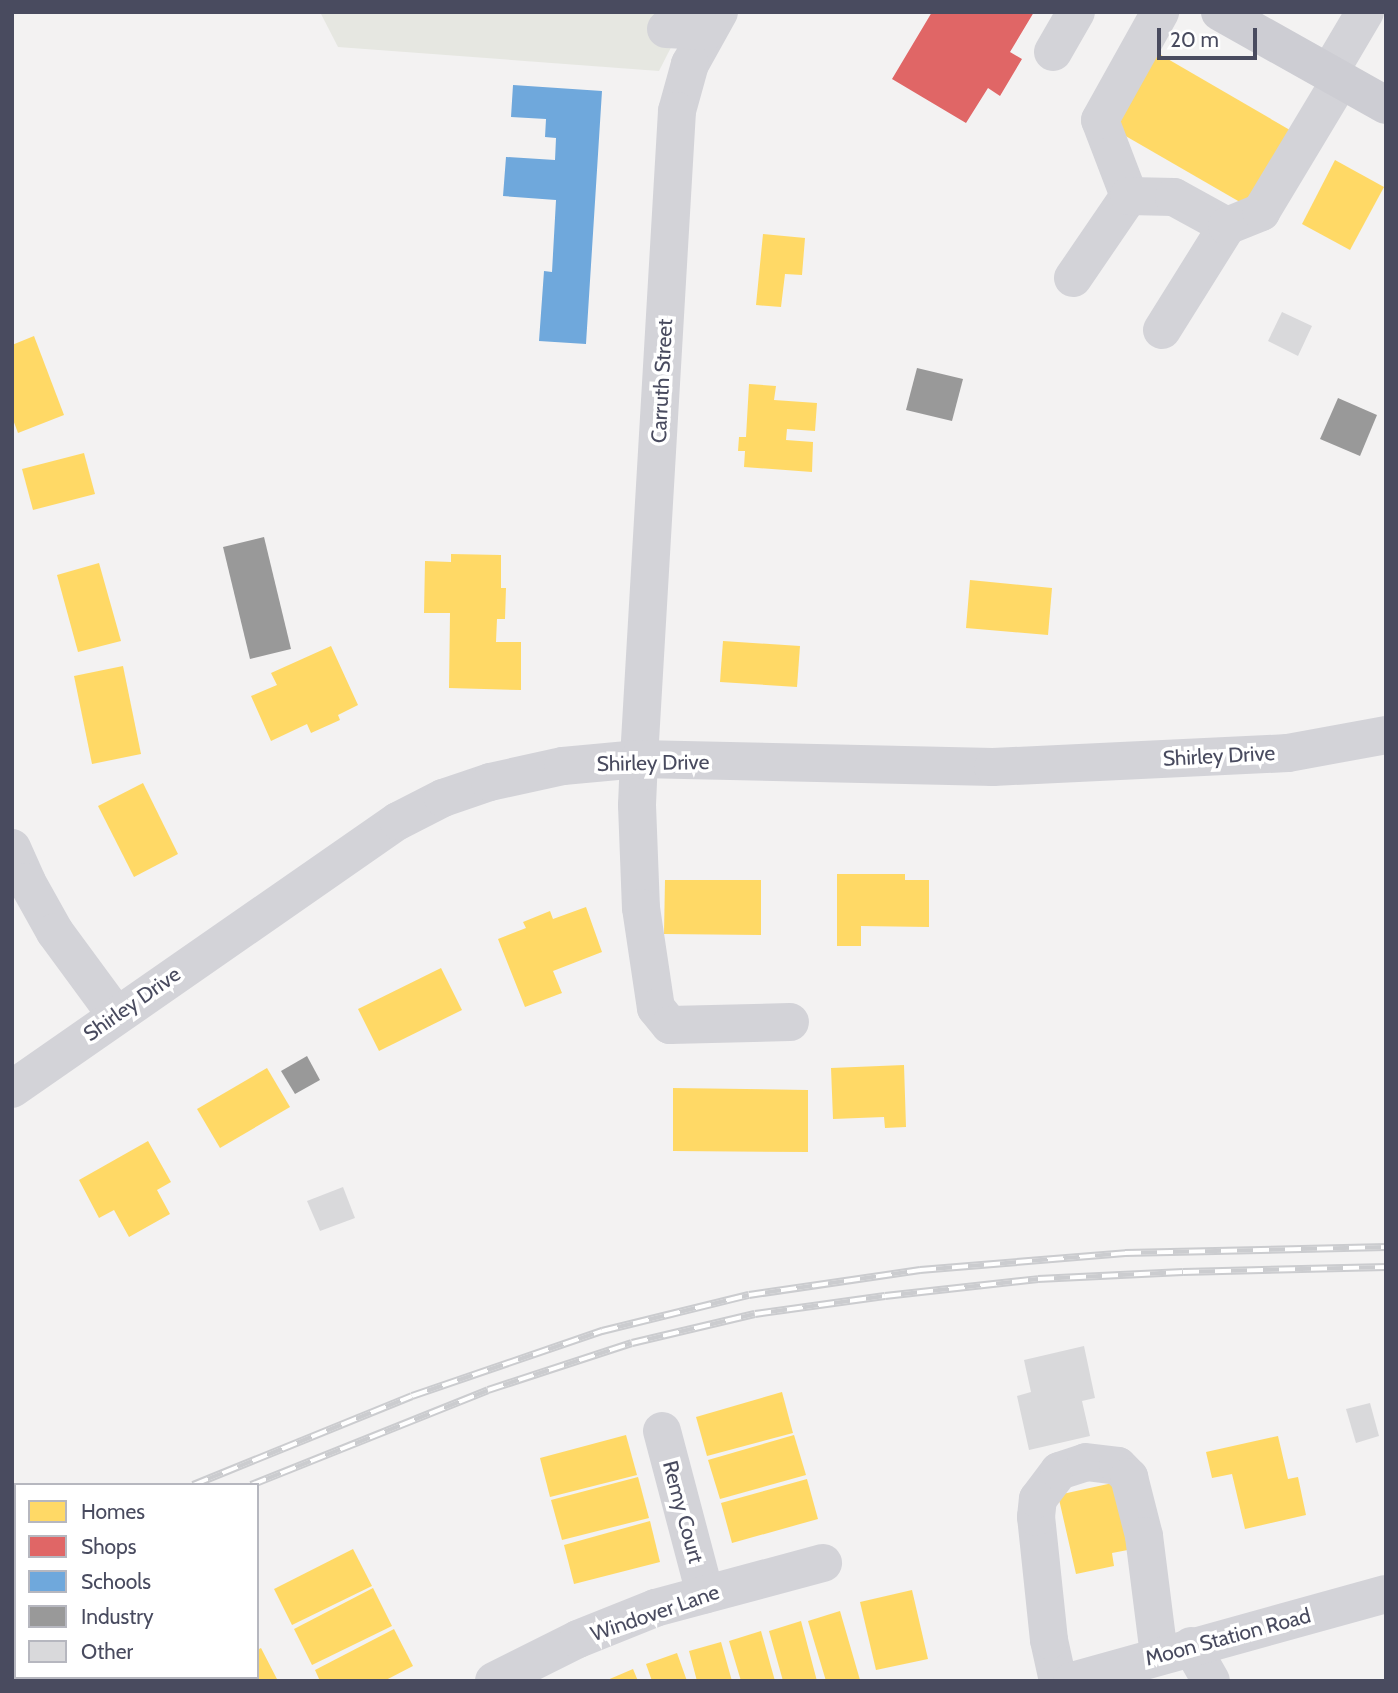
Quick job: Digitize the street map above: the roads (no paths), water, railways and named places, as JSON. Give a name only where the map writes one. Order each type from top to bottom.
[{"type":"main road","points":[[1220,12],[1386,105]]},
{"type":"street","points":[[1053,52],[1076,12]]},
{"type":"street","points":[[1129,196],[1100,120],[1160,12]]},
{"type":"street","points":[[1162,330],[1227,226],[1261,212],[1335,76],[1365,12]]},
{"type":"street","points":[[666,29],[713,22]]},
{"type":"street","name":"Carruth Street","points":[[713,22],[690,64],[677,111],[639,759],[637,805],[641,908],[656,1008],[670,1025],[790,1022]]},
{"type":"street","points":[[1129,196],[1174,197],[1227,226]]},
{"type":"street","points":[[1073,278],[1129,196]]},
{"type":"street","name":"Shirley Drive","points":[[12,1089],[398,821],[443,798],[490,782],[563,766],[639,759],[993,767],[1291,762],[1385,736]]},
{"type":"street","points":[[12,848],[27,882],[55,932],[116,1015]]},
{"type":"street","name":"Remy Court","points":[[662,1431],[705,1594]]},
{"type":"street","points":[[1059,1681],[1049,1640],[1036,1517],[1038,1499],[1059,1471],[1086,1462],[1118,1466],[1129,1477],[1175,1651],[1211,1681]]},
{"type":"street","name":"Windover Lane","points":[[494,1681],[579,1639],[655,1608],[823,1563]]},
{"type":"street","name":"Moon Station Road","points":[[1072,1681],[1386,1594]]},
{"type":"railway","points":[[198,1483],[412,1396],[602,1331],[749,1295],[920,1270],[1125,1253],[1386,1247]]},
{"type":"railway","points":[[256,1483],[488,1390],[632,1343],[755,1314],[1038,1279],[1386,1267]]}]
